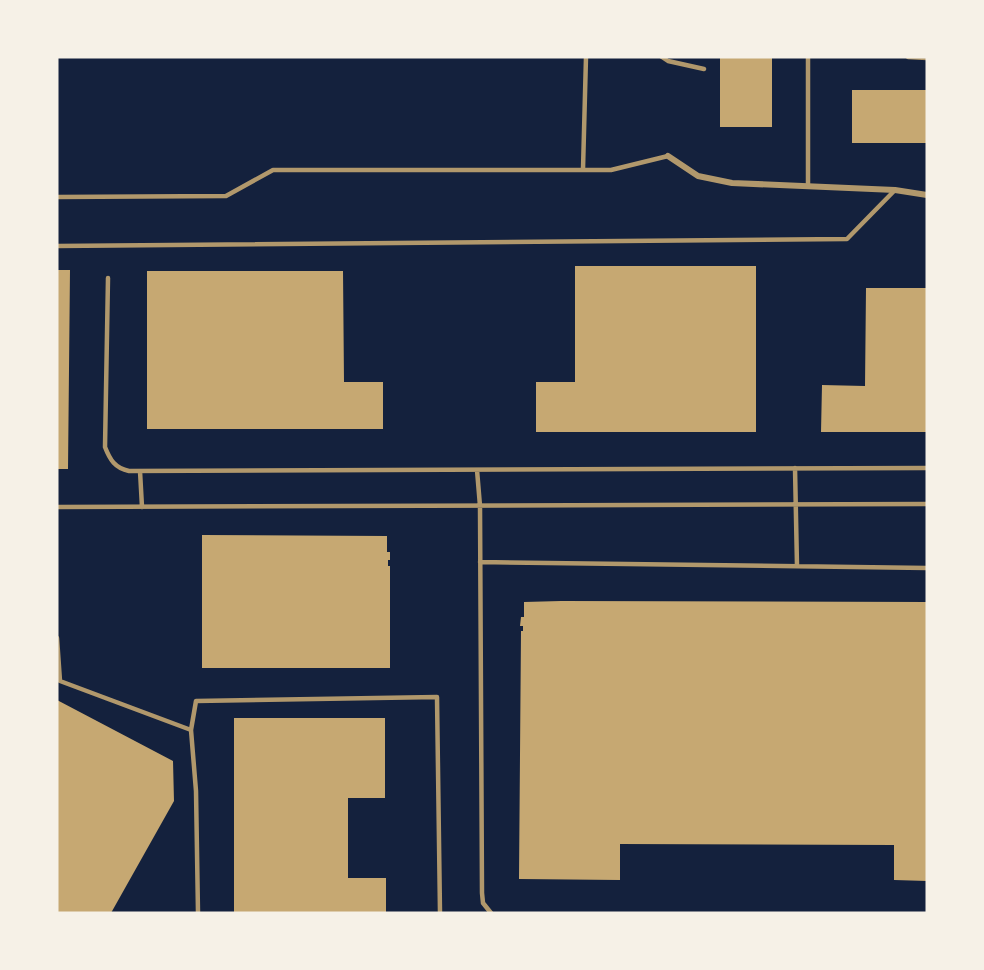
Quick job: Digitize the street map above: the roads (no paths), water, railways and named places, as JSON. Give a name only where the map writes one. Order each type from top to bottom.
[{"type":"street","points":[[668,156],[698,176],[732,183],[895,190],[927,195]]},
{"type":"lane","points":[[583,169],[586,57]]},
{"type":"lane","points":[[662,57],[668,61],[704,69]]},
{"type":"lane","points":[[808,57],[808,186]]},
{"type":"lane","points":[[908,57],[927,58]]},
{"type":"lane","points":[[57,197],[226,196],[273,170],[611,170],[668,156]]},
{"type":"lane","points":[[57,246],[848,239],[895,190]]},
{"type":"lane","points":[[108,278],[105,447],[109,457],[120,469],[140,471],[927,468]]},
{"type":"lane","points":[[795,468],[797,566]]},
{"type":"lane","points":[[477,470],[480,506],[482,893],[483,903],[491,913]]},
{"type":"lane","points":[[140,471],[142,507]]},
{"type":"lane","points":[[57,507],[927,504]]},
{"type":"lane","points":[[480,562],[927,568]]},
{"type":"lane","points":[[57,638],[60,681],[191,730]]},
{"type":"lane","points":[[198,913],[196,791],[191,730],[196,701],[437,697],[440,913]]},
{"type":"lane","points":[[192,913],[198,905]]}]
